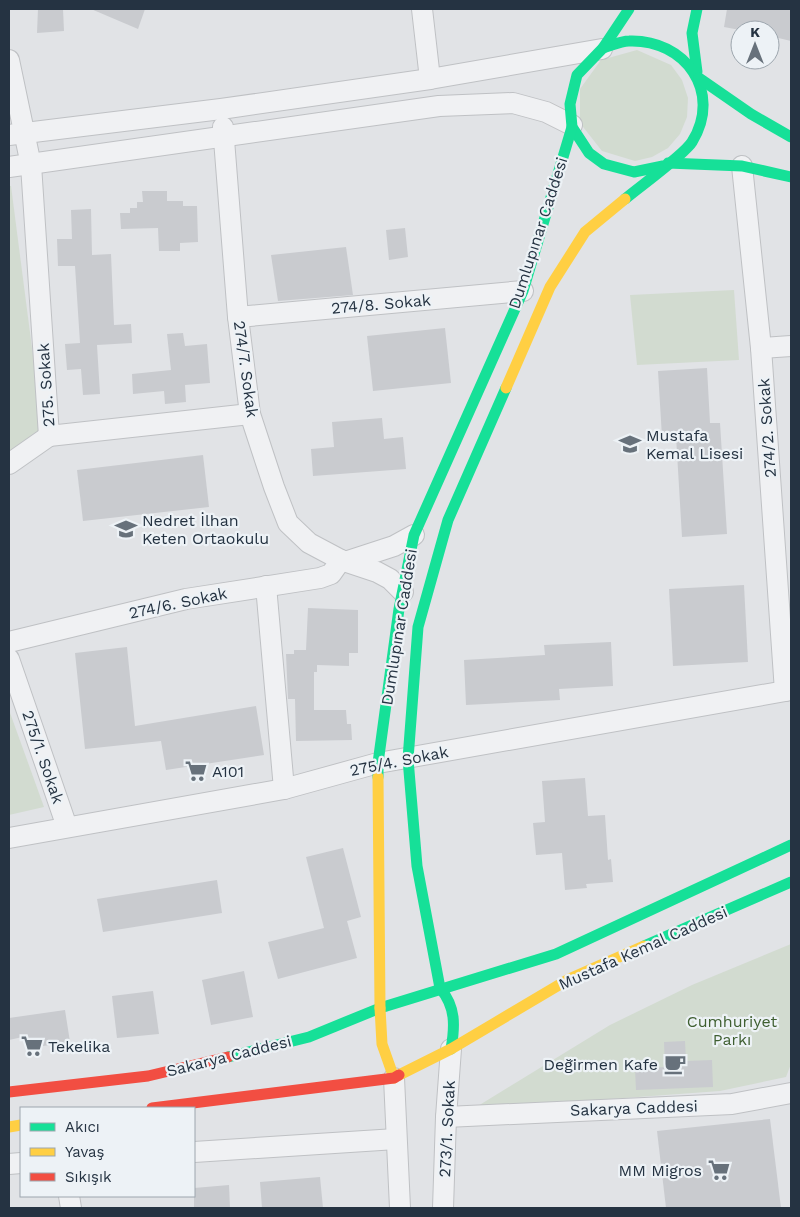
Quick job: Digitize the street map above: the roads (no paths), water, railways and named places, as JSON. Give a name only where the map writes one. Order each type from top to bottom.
[{"type":"main road","points":[[629,9],[603,48],[577,75],[570,104],[572,126],[589,153],[604,164],[634,172],[665,164],[742,166],[791,177]]},
{"type":"main road","points":[[665,164],[691,144],[700,127],[704,108],[692,32],[697,9]]},
{"type":"main road","points":[[603,48],[628,41],[656,44],[678,56],[698,75],[751,114],[791,137]]},
{"type":"main road","name":"Dumlupınar Caddesi","points":[[394,1078],[383,1053],[380,1038],[378,763],[403,592],[414,535],[523,291],[572,126]]},
{"type":"main road","name":"Dumlupınar Caddesi","points":[[440,988],[417,866],[408,759],[418,626],[448,520],[550,287],[585,232],[665,164]]},
{"type":"main road","name":"Mustafa Kemal Caddesi","points":[[440,988],[556,954],[713,884],[791,845]]},
{"type":"main road","name":"Mustafa Kemal Caddesi","points":[[394,1078],[451,1049],[569,979],[791,882]]},
{"type":"main road","points":[[440,988],[449,997],[454,1010],[455,1023],[451,1049]]},
{"type":"main road","name":"Sakarya Caddesi","points":[[9,1092],[148,1076],[308,1037],[380,1008],[440,988]]},
{"type":"main road","points":[[160,1107],[394,1078]]},
{"type":"street","points":[[422,9],[430,79]]},
{"type":"street","points":[[16,135],[221,109],[430,79],[603,48]]},
{"type":"street","name":"275. Sokak","points":[[9,60],[16,135],[31,165],[49,436],[250,414]]},
{"type":"street","points":[[9,167],[224,138],[438,106],[513,103],[546,112],[572,126]]},
{"type":"street","name":"274/7. Sokak","points":[[221,109],[238,317],[250,414],[288,523],[310,543],[344,560],[390,579],[403,592]]},
{"type":"street","name":"274/2. Sokak","points":[[742,166],[761,348],[788,691]]},
{"type":"street","name":"274/8. Sokak","points":[[238,317],[523,291]]},
{"type":"street","points":[[761,348],[791,346]]},
{"type":"street","points":[[9,464],[49,436]]},
{"type":"street","points":[[344,560],[394,546],[414,535]]},
{"type":"street","name":"274/6. Sokak","points":[[9,642],[186,599],[320,578],[331,574],[344,560]]},
{"type":"street","points":[[266,586],[284,788]]},
{"type":"street","name":"275/1. Sokak","points":[[9,659],[67,827]]},
{"type":"street","name":"275/4. Sokak","points":[[9,838],[284,788],[378,763],[788,691]]},
{"type":"street","name":"273/1. Sokak","points":[[443,1208],[446,1117],[451,1049]]},
{"type":"street","points":[[394,1078],[400,1208]]},
{"type":"street","name":"Sakarya Caddesi","points":[[446,1117],[732,1104],[791,1093]]},
{"type":"street","points":[[195,1152],[396,1139]]},
{"type":"place","name":"Mustafa Kemal Lisesi","points":[[630,444]]},
{"type":"place","name":"Nedret İlhan Keten Ortaokulu","points":[[126,529]]},
{"type":"place","name":"A101","points":[[196,771]]},
{"type":"place","name":"Tekelika","points":[[32,1046]]},
{"type":"place","name":"Değirmen Kafe","points":[[675,1064]]},
{"type":"place","name":"MM Migros","points":[[719,1170]]},
{"type":"park label","name":"Cumhuriyet Parkı","points":[[732,1030]]}]
